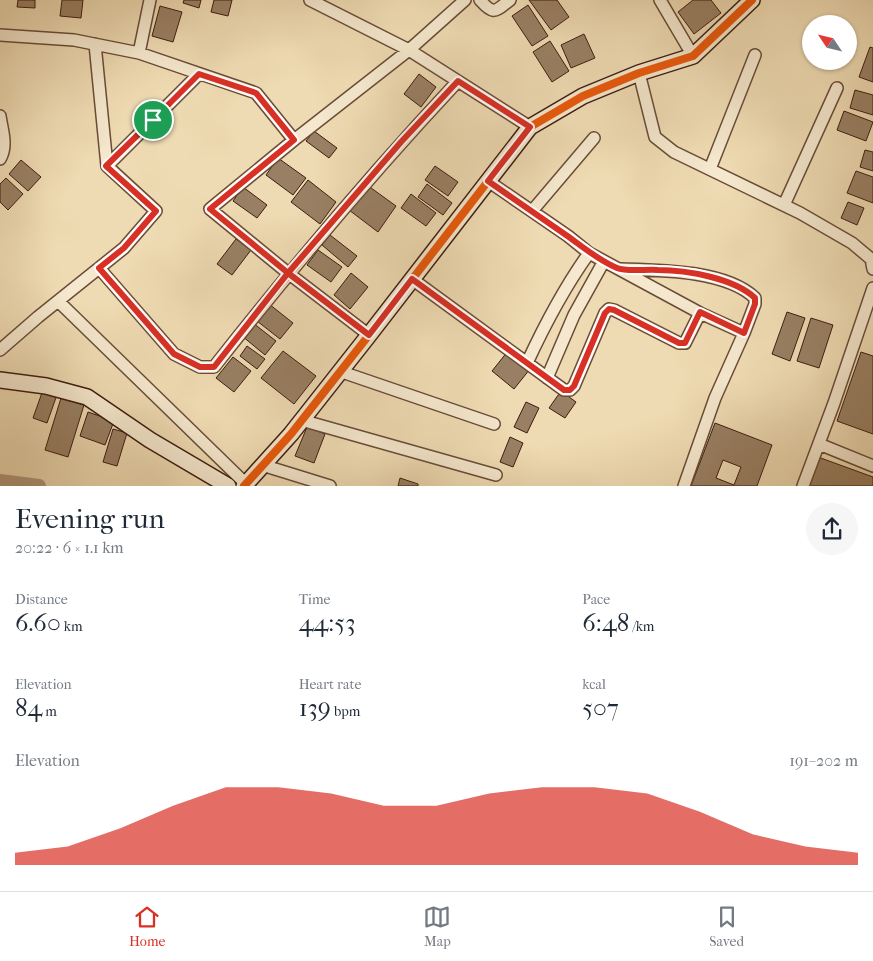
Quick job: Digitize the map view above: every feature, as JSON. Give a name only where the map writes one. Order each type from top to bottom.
[{"type":"street","points":[[139,54],[150,0]]},
{"type":"street","points":[[310,0],[409,50],[530,127]]},
{"type":"street","points":[[369,335],[288,273],[210,209],[409,50],[465,0]]},
{"type":"street","points":[[480,0],[489,9],[497,10],[510,0]]},
{"type":"street","points":[[660,0],[694,56]]},
{"type":"street","points":[[58,301],[245,485],[302,420],[530,127],[583,96],[639,73],[694,56],[752,0]]},
{"type":"street","points":[[0,35],[74,40],[95,44],[139,54],[256,93],[294,140]]},
{"type":"street","points":[[0,350],[124,248],[156,211],[106,166],[95,44]]},
{"type":"street","points":[[710,169],[755,55]]},
{"type":"street","points":[[639,73],[655,137],[674,152],[784,205],[852,243],[872,260]]},
{"type":"street","points":[[106,166],[199,74]]},
{"type":"street","points":[[99,268],[174,354],[200,367],[214,367],[288,273],[401,142],[458,81]]},
{"type":"street","points":[[784,205],[837,88]]},
{"type":"street","points":[[0,116],[4,152],[0,159]]},
{"type":"street","points":[[532,211],[594,138]]},
{"type":"street","points":[[488,181],[568,236],[589,253],[700,312],[744,333]]},
{"type":"street","points":[[527,363],[547,319],[589,253]]},
{"type":"street","points":[[547,378],[574,315],[604,261]]},
{"type":"street","points":[[619,269],[679,271],[729,283],[748,291],[755,298],[755,304],[715,398],[684,486]]},
{"type":"street","points":[[412,279],[564,390],[570,390],[574,386],[605,313],[609,309],[679,343],[685,343],[688,339],[700,312]]},
{"type":"street","points":[[803,486],[873,288]]},
{"type":"street","points":[[339,371],[494,424]]},
{"type":"street","points":[[0,380],[46,386],[87,397],[150,440],[228,486]]},
{"type":"street","points":[[302,420],[496,476]]},
{"type":"street","points":[[819,444],[873,466]]},
{"type":"street","points":[[262,465],[330,486]]},
{"type":"building","points":[[18,0],[35,0],[35,8],[17,7]]},
{"type":"building","points":[[62,0],[83,0],[81,18],[60,16]]},
{"type":"building","points":[[184,0],[201,0],[199,8],[183,3]]},
{"type":"building","points":[[214,0],[232,0],[228,16],[211,12]]},
{"type":"building","points":[[529,0],[557,0],[569,17],[551,30]]},
{"type":"building","points":[[693,0],[711,0],[721,13],[694,34],[678,12]]},
{"type":"building","points":[[528,5],[548,36],[532,46],[512,16]]},
{"type":"building","points":[[160,6],[182,12],[173,42],[152,36]]},
{"type":"building","points":[[584,34],[595,58],[571,68],[561,45]]},
{"type":"building","points":[[550,41],[569,71],[552,82],[533,52]]},
{"type":"building","points":[[870,47],[873,48],[873,82],[859,77]]},
{"type":"building","points":[[419,74],[436,87],[421,107],[404,94]]},
{"type":"building","points":[[855,90],[873,95],[873,115],[850,108]]},
{"type":"building","points":[[844,111],[873,122],[866,141],[837,130]]},
{"type":"building","points":[[314,131],[337,148],[329,158],[306,141]]},
{"type":"building","points":[[865,150],[873,152],[873,171],[860,167]]},
{"type":"building","points":[[278,158],[306,178],[293,195],[266,175]]},
{"type":"building","points":[[21,160],[41,177],[28,191],[9,174]]},
{"type":"building","points":[[435,166],[458,182],[448,196],[425,180]]},
{"type":"building","points":[[856,171],[873,177],[873,203],[847,193]]},
{"type":"building","points":[[6,178],[23,194],[8,210],[0,202],[0,184]]},
{"type":"building","points":[[308,180],[336,202],[320,224],[291,202]]},
{"type":"building","points":[[427,184],[452,203],[443,215],[418,197]]},
{"type":"building","points":[[367,185],[396,206],[378,232],[349,210]]},
{"type":"building","points":[[243,187],[267,205],[257,218],[233,201]]},
{"type":"building","points":[[411,194],[436,213],[426,226],[401,208]]},
{"type":"building","points":[[848,202],[864,208],[857,225],[841,218]]},
{"type":"building","points":[[330,235],[357,256],[348,267],[322,245]]},
{"type":"building","points":[[236,239],[251,250],[232,275],[217,264]]},
{"type":"building","points":[[318,250],[342,267],[331,282],[307,265]]},
{"type":"building","points":[[351,273],[368,287],[350,309],[334,295]]},
{"type":"building","points":[[269,304],[293,323],[280,339],[257,321]]},
{"type":"building","points":[[787,312],[805,318],[790,361],[772,354]]},
{"type":"building","points":[[811,318],[833,325],[819,368],[797,361]]},
{"type":"building","points":[[253,323],[276,341],[265,355],[242,336]]},
{"type":"building","points":[[247,346],[265,359],[257,369],[240,356]]},
{"type":"building","points":[[283,351],[316,376],[294,404],[261,378]]},
{"type":"building","points":[[508,351],[530,369],[514,389],[492,371]]},
{"type":"building","points":[[861,352],[873,356],[873,434],[837,421]]},
{"type":"building","points":[[233,357],[251,371],[234,392],[216,378]]},
{"type":"building","points":[[44,387],[58,392],[47,423],[33,418]]},
{"type":"building","points":[[561,391],[576,402],[565,418],[549,408]]},
{"type":"building","points":[[61,398],[84,405],[68,457],[45,450]]},
{"type":"building","points":[[526,402],[539,408],[527,433],[514,427]]},
{"type":"building","points":[[88,412],[114,421],[105,445],[80,436]]},
{"type":"building","points":[[715,423],[772,445],[757,486],[691,486]],"holes":[[[723,460],[741,467],[734,485],[716,478]]]},
{"type":"building","points":[[307,427],[325,434],[314,463],[295,456]]},
{"type":"building","points":[[113,429],[127,433],[117,466],[103,462]]},
{"type":"building","points":[[510,437],[523,443],[513,467],[500,462]]},
{"type":"building","points":[[818,457],[873,477],[873,486],[808,486]]},
{"type":"building","points":[[400,478],[418,484],[418,486],[398,486]]},
{"type":"waterway","points":[[0,481],[39,486]]},
{"type":"cycle path","points":[[244,486],[291,434],[530,127],[583,96],[639,73],[693,56],[752,0]]},
{"type":"cycle path","points":[[99,268],[174,354],[200,367],[214,367],[333,221],[458,81]]},
{"type":"route","points":[[153,120],[106,166],[156,211],[124,248],[99,268],[174,354],[200,367],[214,367],[288,273],[401,142],[458,81],[530,127],[488,181],[568,236],[589,253],[619,269],[679,271],[706,277],[729,283],[748,291],[755,298],[755,304],[744,333],[700,312],[685,343],[679,343],[609,309],[605,313],[574,386],[570,390],[564,390],[412,279],[369,335],[288,273],[210,209],[294,140],[256,93],[199,74],[153,120]]}]
